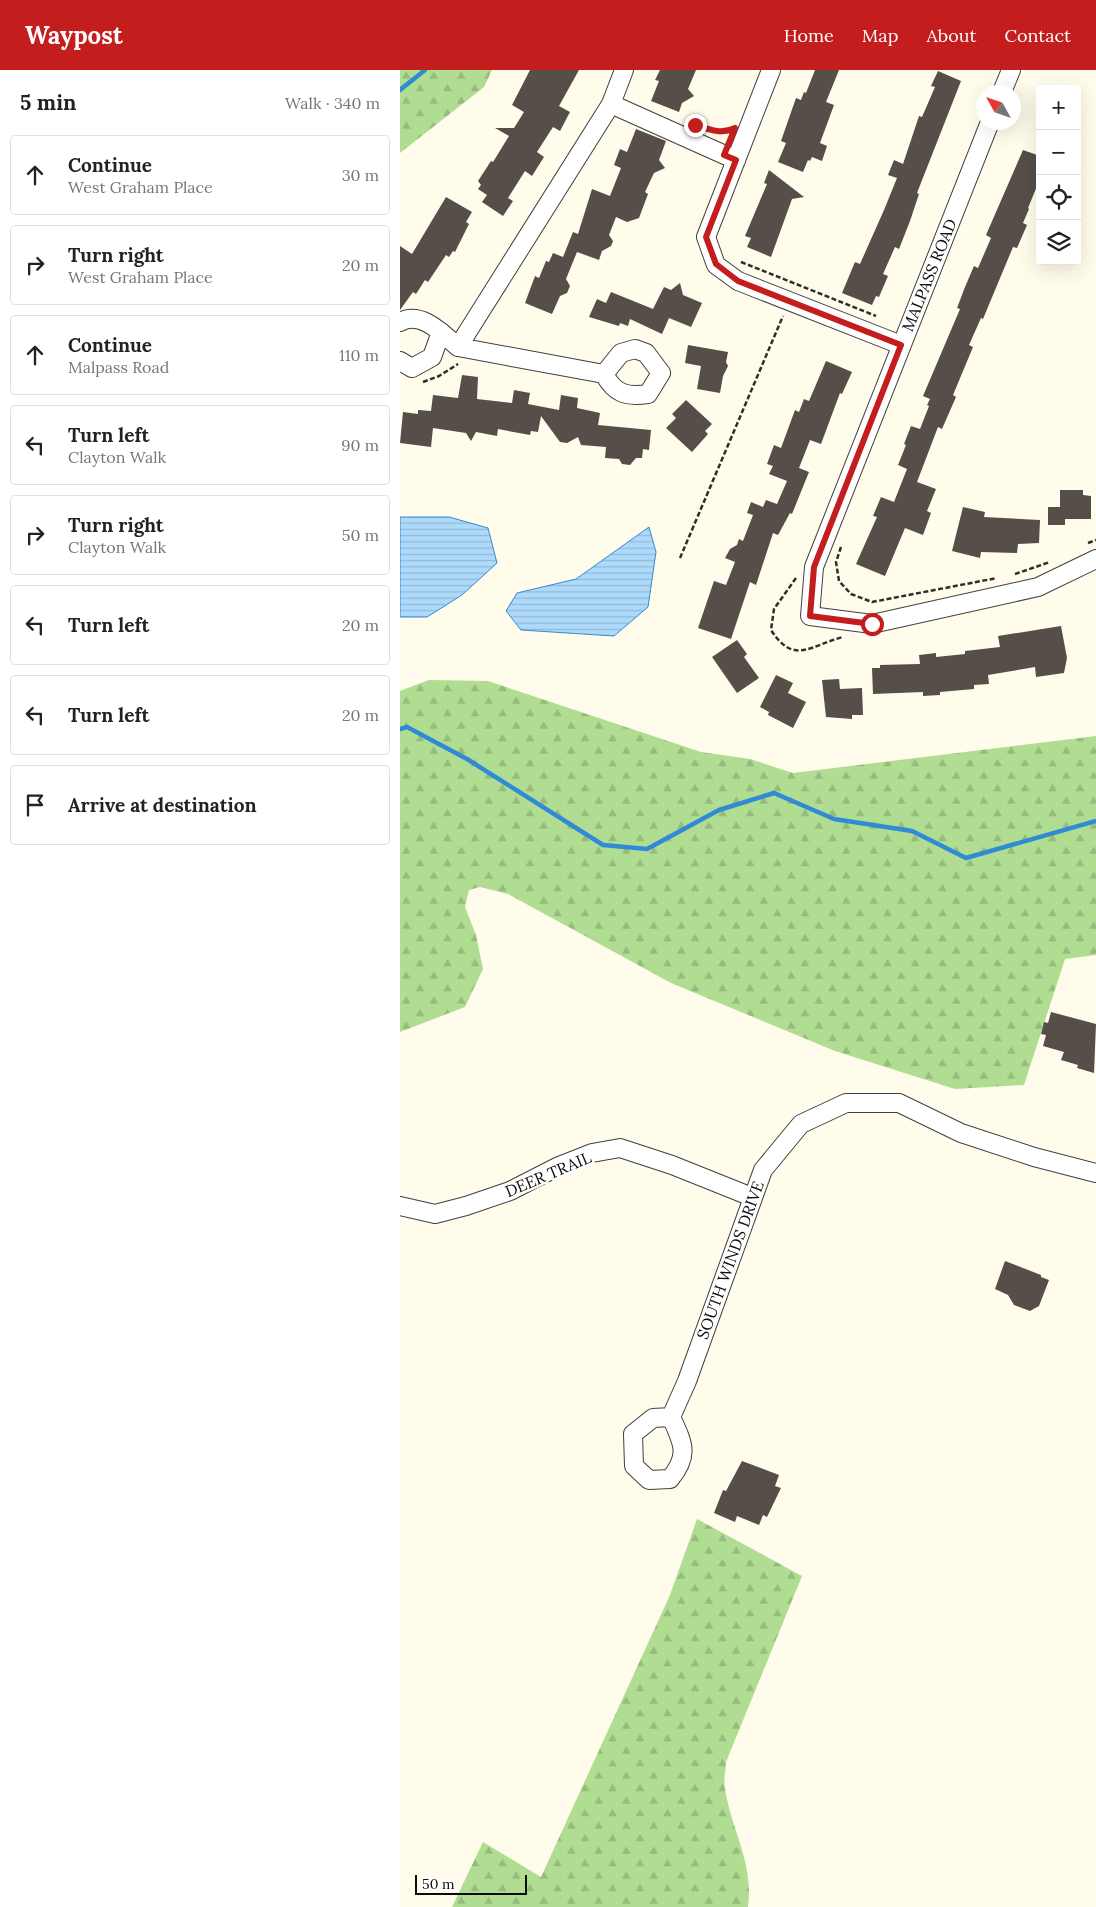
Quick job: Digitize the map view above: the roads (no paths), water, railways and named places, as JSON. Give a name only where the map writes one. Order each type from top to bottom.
[{"type":"street","points":[[458,347],[612,104],[624,70]]},
{"type":"street","points":[[771,70],[730,157],[706,237],[716,264],[738,281],[901,345]]},
{"type":"street","points":[[1005,85],[1012,70]]},
{"type":"street","points":[[612,104],[730,157]]},
{"type":"street","name":"MALPASS ROAD","points":[[987,130],[814,567],[810,616],[872,624],[1038,587],[1092,551]]},
{"type":"street","points":[[400,322],[408,318],[422,320],[441,332],[458,347],[604,374]]},
{"type":"street","points":[[400,361],[412,368],[432,357],[441,332]]},
{"type":"street","name":"SOUTH WINDS DRIVE","points":[[671,1417],[687,1382],[763,1170],[801,1124],[846,1104],[899,1103],[961,1133],[1034,1157],[1096,1173]]},
{"type":"street","name":"DEER TRAIL","points":[[400,1206],[434,1214],[466,1206],[510,1191],[559,1166],[592,1153],[620,1148],[752,1197]]},
{"type":"water","points":[[400,517],[449,517],[488,528],[497,563],[462,595],[427,617],[400,617]]},
{"type":"water","points":[[649,527],[656,552],[648,607],[614,636],[521,630],[506,611],[517,593],[576,579]]},
{"type":"waterway","points":[[400,90],[425,70]]},
{"type":"waterway","points":[[400,729],[407,727],[467,759],[603,845],[647,849],[719,810],[774,793],[834,819],[912,831],[966,858],[1096,821]]}]
